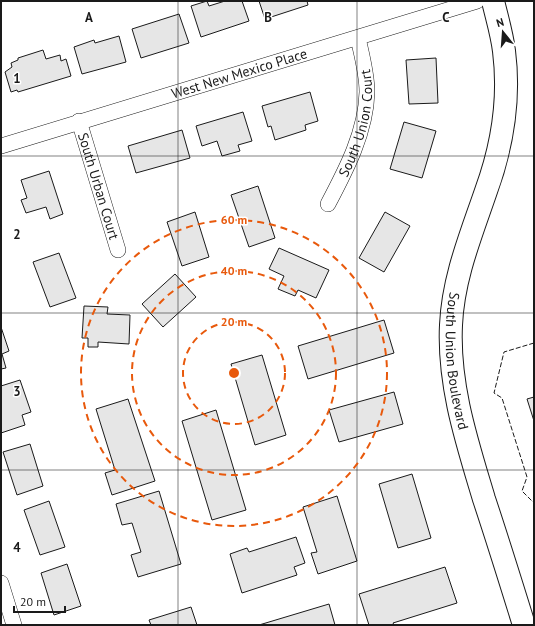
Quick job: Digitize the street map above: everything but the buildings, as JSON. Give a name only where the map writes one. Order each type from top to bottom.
[{"type":"main road","name":"South Union Boulevard","points":[[493,1],[500,28],[506,64],[504,120],[493,170],[470,236],[456,283],[450,347],[457,402],[465,436],[524,625]]},
{"type":"street","name":"West New Mexico Place","points":[[1,146],[477,1]]},
{"type":"street","name":"South Union Court","points":[[328,204],[343,176],[360,134],[366,102],[366,77],[358,38]]},
{"type":"street","name":"South Urban Court","points":[[79,121],[118,250]]},
{"type":"street","points":[[1,583],[14,625]]},
{"type":"fence","points":[[534,343],[504,352],[494,393],[502,398],[527,477],[522,491],[534,503]]}]
